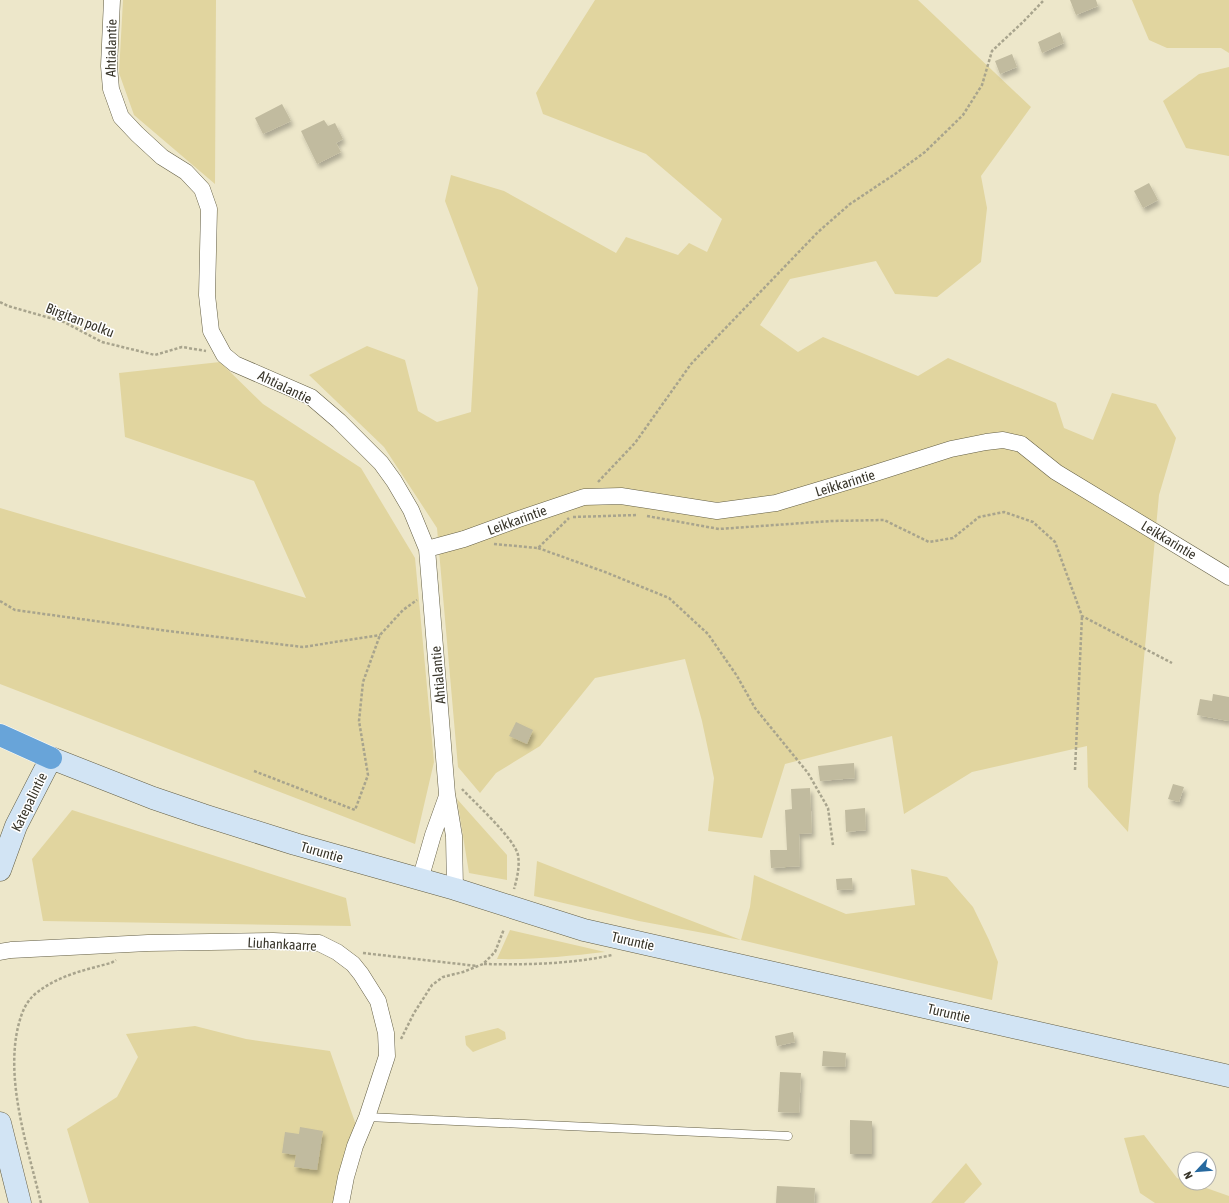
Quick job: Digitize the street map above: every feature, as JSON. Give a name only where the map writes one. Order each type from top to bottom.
[{"type":"highway","points":[[0,735],[51,758]]},
{"type":"main road","name":"Katepalintie","points":[[0,870],[16,826],[51,758]]},
{"type":"main road","name":"Turuntie","points":[[51,758],[153,798],[203,815],[295,844],[455,889],[584,930],[1229,1076]]},
{"type":"main road","points":[[0,1123],[20,1203]]},
{"type":"street","name":"Ahtialantie","points":[[112,0],[109,66],[111,89],[121,117],[162,157],[186,172],[202,189],[209,209],[207,295],[211,331],[224,354],[235,364],[311,397],[339,421],[381,463],[394,481],[411,510],[427,549],[447,794],[454,836],[455,889]]},
{"type":"street","name":"Leikkarintie","points":[[427,549],[464,539],[584,497],[621,496],[717,511],[776,503],[951,449],[1003,440],[1021,444],[1056,472],[1229,577]]},
{"type":"street","name":"Ahtialantie","points":[[420,880],[447,794]]},
{"type":"street","name":"Liuhankaarre","points":[[0,952],[11,950],[148,943],[273,941],[319,943],[337,952],[353,964],[378,1001],[386,1033],[386,1056],[355,1146],[346,1177],[341,1203]]},
{"type":"lane","points":[[366,1117],[788,1136]]},
{"type":"path","points":[[584,497],[635,443],[691,364],[818,232],[850,204],[924,152],[963,115],[982,85],[992,51],[1044,0]]},
{"type":"path","name":"Birgitan polku","points":[[0,302],[8,306],[64,322],[102,342],[148,353],[155,354],[182,347],[224,354]]},
{"type":"path","points":[[538,548],[570,517],[637,514],[719,529],[831,521],[884,520],[929,542],[952,538],[979,517],[1004,512],[1033,522],[1054,542],[1082,616],[1074,770]]},
{"type":"path","points":[[492,544],[538,548],[605,572],[669,598],[708,634],[737,676],[755,708],[808,773],[828,808],[833,845]]},
{"type":"path","points":[[254,771],[355,810],[368,775],[359,721],[363,682],[380,635],[403,610],[431,591]]},
{"type":"path","points":[[0,602],[15,610],[168,631],[303,647],[380,635]]},
{"type":"path","points":[[1082,616],[1172,663]]},
{"type":"path","points":[[446,773],[507,836],[518,855],[518,873],[514,889]]},
{"type":"path","points":[[483,964],[495,952],[504,929]]},
{"type":"path","points":[[386,1056],[402,1037],[414,1013],[432,985],[443,977],[463,972],[483,964],[517,964],[594,959],[616,954],[638,942]]},
{"type":"path","points":[[337,952],[477,966]]},
{"type":"path","points":[[41,1203],[15,1086],[14,1048],[24,1008],[34,995],[66,976],[117,960]]},
{"type":"shaded area","points":[[123,0],[216,0],[215,184],[134,115],[119,73]]},
{"type":"shaded area","points":[[595,0],[918,0],[1031,107],[981,176],[987,208],[981,262],[937,297],[895,294],[876,261],[790,279],[760,325],[798,352],[823,337],[918,376],[948,358],[1056,403],[1064,428],[1093,440],[1112,393],[1156,404],[1176,438],[1159,495],[1128,832],[1088,787],[1087,746],[972,772],[904,814],[892,736],[785,764],[762,838],[708,831],[714,778],[702,721],[685,659],[595,678],[540,746],[496,773],[480,793],[458,767],[437,528],[384,447],[309,375],[367,346],[405,360],[418,411],[437,422],[471,412],[478,288],[445,201],[451,175],[504,191],[616,253],[626,237],[678,255],[689,243],[707,252],[722,219],[646,154],[543,114],[536,93]]},
{"type":"shaded area","points":[[1132,0],[1229,0],[1229,53],[1221,48],[1167,48],[1149,40]]},
{"type":"shaded area","points":[[1229,67],[1229,156],[1186,148],[1163,101],[1199,74]]},
{"type":"shaded area","points":[[220,362],[263,404],[361,468],[415,558],[434,762],[415,844],[0,684],[0,508],[306,598],[254,481],[125,437],[119,373]]},
{"type":"shaded area","points":[[457,799],[507,855],[507,880],[469,873]]},
{"type":"shaded area","points":[[72,810],[346,898],[351,926],[43,921],[32,859]]},
{"type":"shaded area","points":[[537,861],[741,940],[639,921],[534,896]]},
{"type":"shaded area","points":[[911,869],[947,877],[973,907],[998,962],[992,1000],[741,940],[750,907],[754,875],[846,914],[915,905]]},
{"type":"shaded area","points":[[510,930],[605,952],[538,958],[497,959]]},
{"type":"shaded area","points":[[195,1026],[246,1039],[330,1051],[356,1125],[337,1203],[89,1203],[67,1129],[117,1097],[138,1057],[126,1034]]},
{"type":"shaded area","points":[[498,1028],[505,1032],[506,1039],[473,1052],[466,1045],[465,1036]]},
{"type":"shaded area","points":[[1144,1135],[1177,1178],[1177,1191],[1215,1191],[1229,1196],[1229,1203],[1155,1203],[1140,1193],[1124,1138]]},
{"type":"shaded area","points":[[966,1163],[982,1184],[964,1203],[931,1203]]},
{"type":"building","points":[[1070,0],[1096,0],[1098,6],[1076,15]]},
{"type":"building","points":[[1060,32],[1064,43],[1042,53],[1038,42]]},
{"type":"building","points":[[1012,54],[1017,67],[1000,74],[995,61]]},
{"type":"building","points":[[282,104],[291,121],[263,134],[255,118]]},
{"type":"building","points":[[324,120],[328,126],[335,123],[343,139],[336,143],[341,152],[317,164],[301,131]]},
{"type":"building","points":[[1149,183],[1158,200],[1143,208],[1134,191]]},
{"type":"building","points":[[1213,694],[1229,697],[1229,721],[1197,715],[1200,699],[1212,701]]},
{"type":"building","points":[[516,722],[533,730],[527,744],[509,736]]},
{"type":"building","points":[[854,763],[855,778],[820,781],[818,766]]},
{"type":"building","points":[[1173,784],[1184,787],[1179,802],[1168,799]]},
{"type":"building","points":[[810,788],[812,833],[799,834],[800,866],[771,868],[770,850],[787,850],[785,810],[792,809],[791,789]]},
{"type":"building","points":[[865,808],[866,830],[846,832],[845,810]]},
{"type":"building","points":[[852,878],[853,889],[837,890],[836,879]]},
{"type":"building","points":[[793,1032],[795,1042],[777,1046],[775,1036]]},
{"type":"building","points":[[823,1051],[846,1053],[845,1067],[822,1066]]},
{"type":"building","points":[[780,1072],[801,1073],[799,1113],[778,1112]]},
{"type":"building","points":[[850,1120],[872,1121],[872,1154],[850,1154]]},
{"type":"building","points":[[300,1127],[323,1131],[317,1170],[294,1167],[296,1155],[282,1153],[285,1132],[299,1134]]},
{"type":"building","points":[[777,1186],[815,1188],[814,1203],[776,1203]]}]
